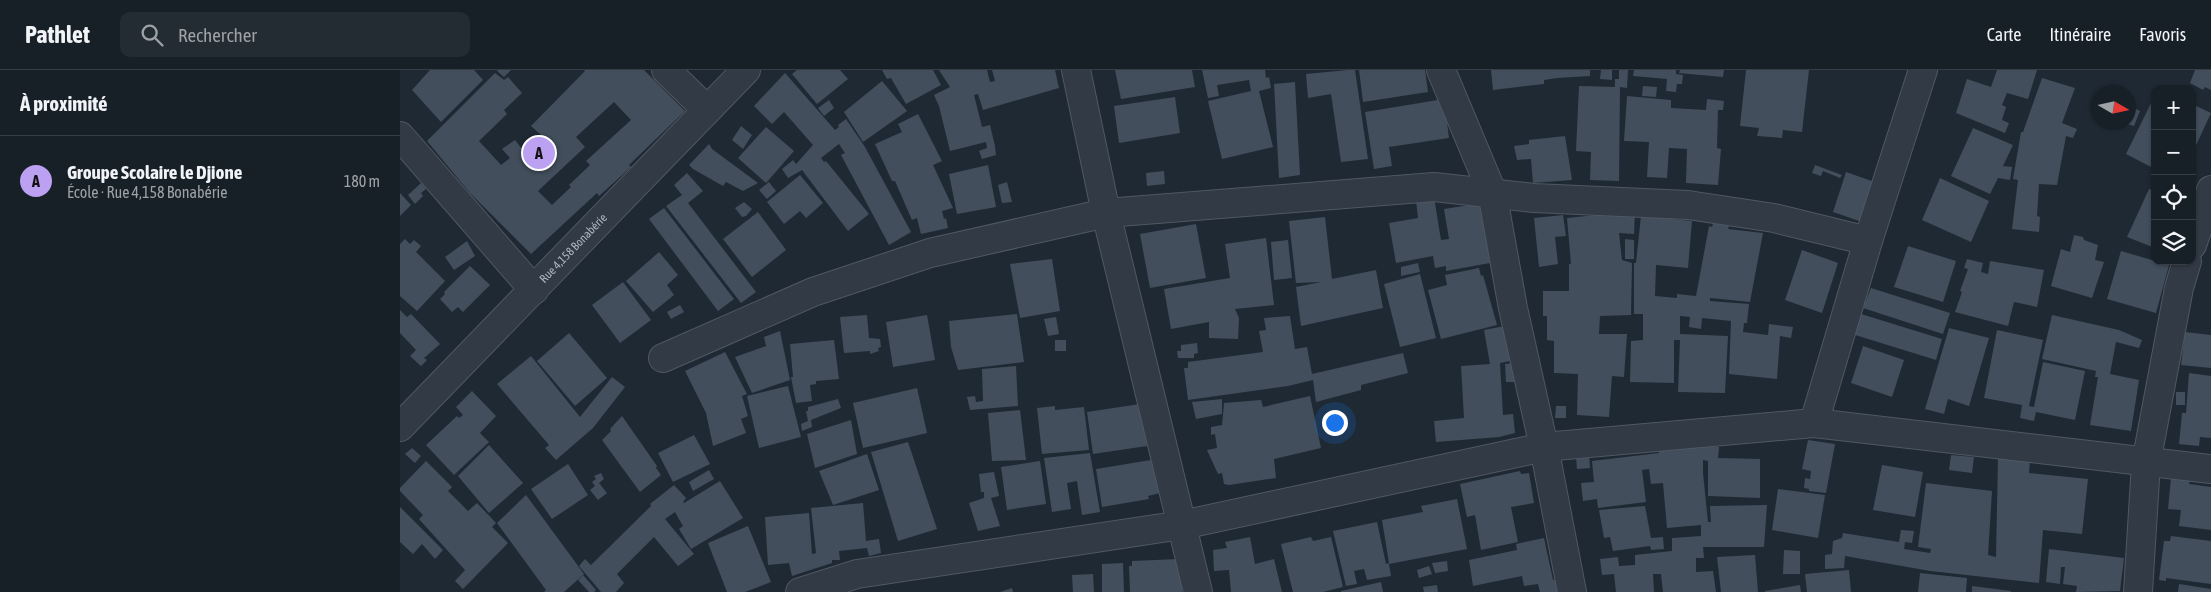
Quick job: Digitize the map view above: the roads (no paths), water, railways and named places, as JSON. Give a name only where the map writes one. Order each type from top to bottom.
[{"type":"street","points":[[666,70],[707,110]]},
{"type":"street","name":"Rue 4,158 Bonabérie","points":[[400,427],[746,70]]},
{"type":"street","points":[[1076,70],[1106,214],[1198,592]]},
{"type":"street","points":[[1441,70],[1492,192],[1513,308],[1544,448],[1572,592]]},
{"type":"street","points":[[1814,423],[1868,240],[1923,70]]},
{"type":"street","points":[[400,136],[534,290]]},
{"type":"street","points":[[663,358],[813,292],[921,256],[1106,214],[1434,187],[1534,198],[1688,205],[1774,218],[1868,240]]},
{"type":"street","points":[[2196,234],[2211,190]]},
{"type":"street","points":[[2138,592],[2146,463],[2179,288],[2186,265]]},
{"type":"street","points":[[800,592],[857,574],[1182,525],[1544,448],[1814,423],[2146,463],[2211,469]]},
{"type":"place","name":"Groupe Scolaire le Djione","points":[[539,153]]}]
